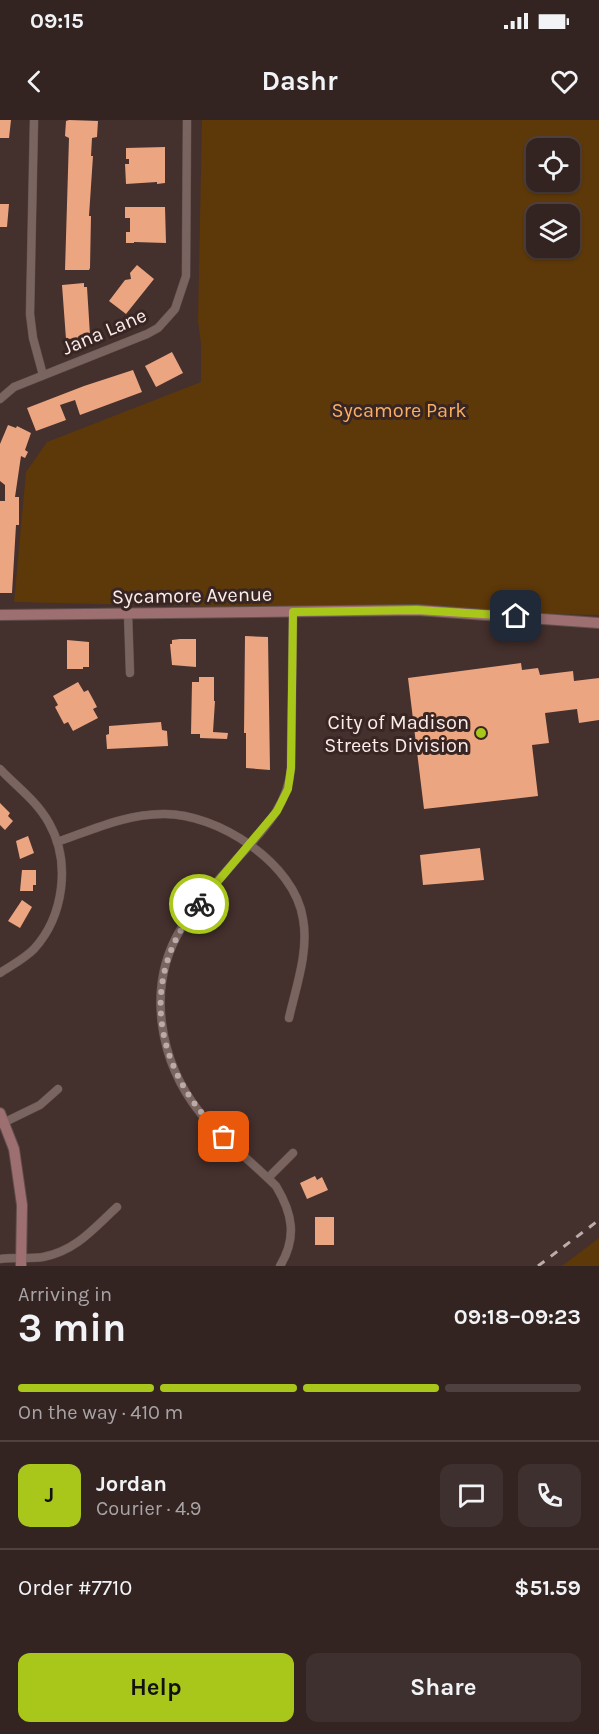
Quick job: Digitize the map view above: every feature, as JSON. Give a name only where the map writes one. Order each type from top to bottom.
[{"type":"street","points":[[34,120],[30,314],[33,338],[43,375]]},
{"type":"street","name":"Jana Lane","points":[[0,399],[14,387],[147,334],[158,328],[175,309],[185,286],[188,260],[187,120]]},
{"type":"street","name":"Sycamore Avenue","points":[[0,615],[417,610],[599,623]]},
{"type":"street","points":[[280,1266],[289,1245],[291,1217],[281,1194],[268,1178],[208,1122],[184,1089],[166,1048],[160,1012],[164,971],[177,935],[188,918],[277,811],[284,799],[290,778],[293,612]]},
{"type":"street","points":[[128,614],[130,672]]},
{"type":"street","points":[[0,769],[40,809],[49,823],[61,854],[60,897],[54,917],[36,946],[0,973]]},
{"type":"street","points":[[57,842],[118,820],[165,814],[203,821],[227,830],[249,845],[277,868],[297,899],[304,920],[302,955],[289,1018]]},
{"type":"street","points":[[21,1261],[22,1205],[14,1149],[1,1120],[40,1105],[58,1089]]},
{"type":"street","points":[[268,1178],[293,1153]]},
{"type":"street","points":[[0,1259],[21,1261],[44,1257],[71,1248],[117,1207]]},
{"type":"green space","name":"Sycamore Park","points":[[202,120],[599,120],[599,615],[14,602],[26,472],[47,442],[201,382],[201,344],[198,321]]},
{"type":"green space","points":[[599,1238],[599,1266],[562,1266]]},
{"type":"building","points":[[0,120],[11,120],[9,138],[0,138]]},
{"type":"building","points":[[66,121],[98,121],[97,137],[92,138],[89,270],[65,270],[69,138],[65,136]]},
{"type":"building","points":[[165,147],[165,183],[126,184],[125,164],[129,164],[129,159],[126,159],[126,148]]},
{"type":"building","points":[[0,204],[9,204],[7,227],[0,227]]},
{"type":"building","points":[[125,207],[165,207],[166,243],[126,243],[126,232],[130,232],[130,218],[125,218]]},
{"type":"building","points":[[137,265],[154,279],[126,314],[109,301],[125,280],[131,279],[130,273]]},
{"type":"building","points":[[84,283],[84,287],[87,287],[90,335],[89,338],[66,339],[62,285]]},
{"type":"building","points":[[172,352],[183,373],[156,387],[145,366]]},
{"type":"building","points":[[133,370],[142,392],[80,415],[75,400],[60,405],[66,420],[36,431],[27,408]]},
{"type":"building","points":[[8,425],[16,428],[17,426],[31,433],[25,450],[28,452],[25,458],[21,456],[15,497],[19,497],[19,525],[16,525],[12,593],[0,593],[0,501],[5,501],[5,485],[0,481],[0,444]]},
{"type":"building","points":[[245,636],[268,637],[270,770],[246,768]]},
{"type":"building","points":[[196,639],[196,667],[172,665],[170,644],[172,640]]},
{"type":"building","points":[[67,640],[89,642],[89,667],[67,669]]},
{"type":"building","name":"City of Madison Streets Division","points":[[521,663],[522,670],[538,668],[540,675],[573,671],[574,681],[599,678],[599,720],[579,723],[577,709],[545,713],[549,743],[532,745],[538,796],[424,809],[408,678]]},
{"type":"building","points":[[199,677],[214,677],[213,732],[228,733],[227,739],[200,738],[200,734],[191,734],[192,682],[199,682]]},
{"type":"building","points":[[78,682],[84,692],[88,690],[97,707],[93,709],[98,718],[73,731],[68,722],[64,724],[55,707],[58,705],[53,696]]},
{"type":"building","points":[[161,722],[162,730],[167,731],[168,746],[107,749],[106,735],[109,734],[109,726]]},
{"type":"building","points":[[0,803],[10,813],[8,816],[13,821],[5,830],[0,825]]},
{"type":"building","points":[[28,836],[34,853],[20,859],[16,841]]},
{"type":"building","points":[[480,848],[484,880],[423,885],[420,855]]},
{"type":"building","points":[[22,870],[36,870],[36,885],[33,885],[33,891],[20,891]]},
{"type":"building","points":[[22,900],[32,907],[20,928],[8,921]]},
{"type":"building","points":[[315,1176],[317,1180],[322,1177],[328,1190],[307,1199],[300,1183]]},
{"type":"building","points":[[315,1217],[334,1217],[334,1245],[315,1245]]},
{"type":"railway","points":[[538,1266],[599,1220]]},
{"type":"way so far","points":[[199,904],[182,926],[167,958],[161,991],[161,1019],[166,1048],[184,1089],[208,1122],[224,1137]]},
{"type":"place","name":"City of Madison Streets Division","points":[[481,733]]},
{"type":"route","points":[[199,904],[268,823],[288,789],[291,768],[293,612],[417,610],[516,616]]}]
